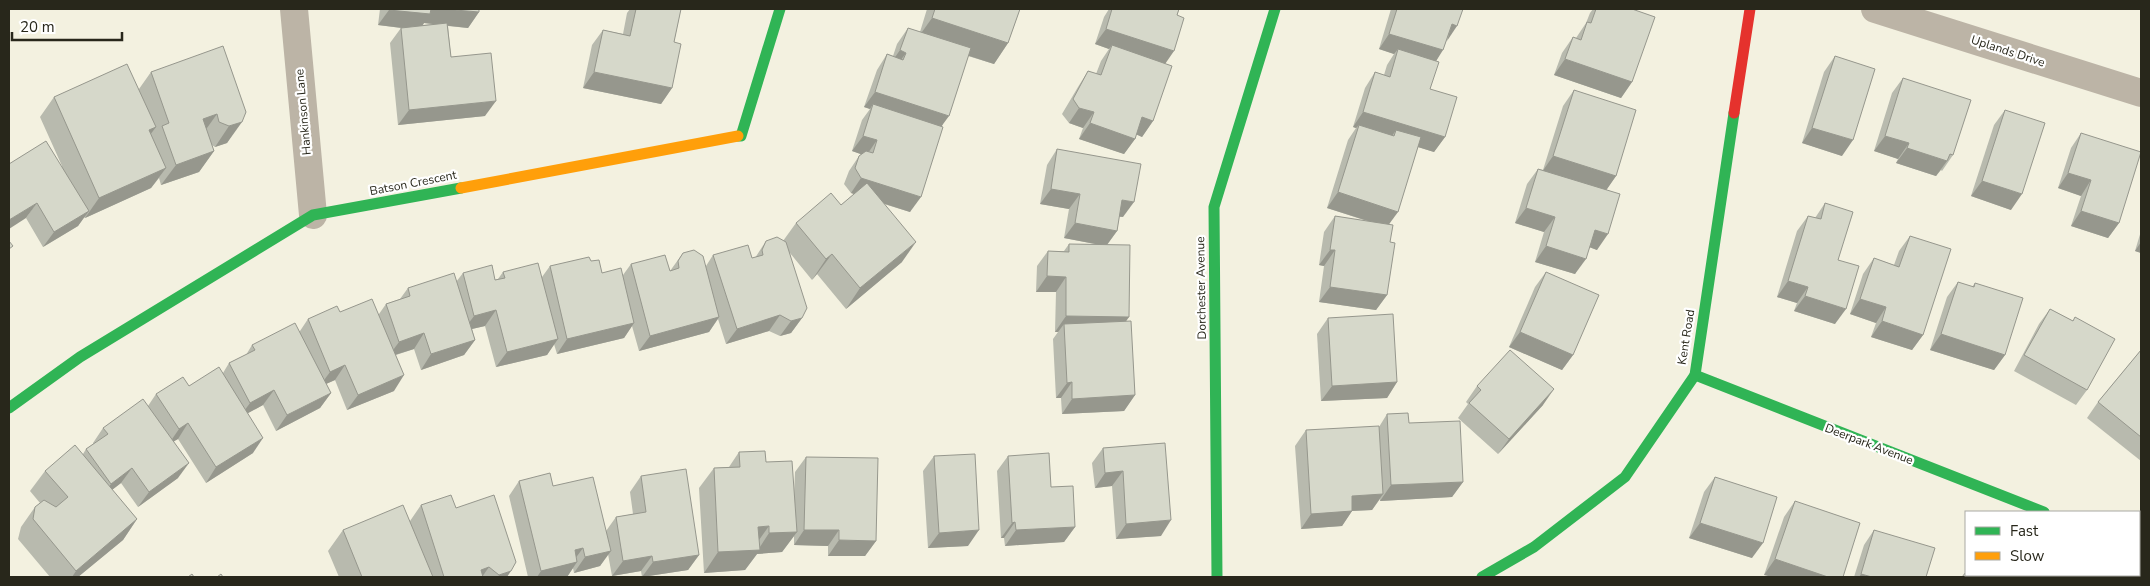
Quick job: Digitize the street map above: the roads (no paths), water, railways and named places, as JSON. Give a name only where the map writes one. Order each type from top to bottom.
[{"type":"street","name":"Hankinson Lane","points":[[294,9],[313,215]]},
{"type":"street","name":"Batson Crescent","points":[[9,408],[80,357],[313,215],[741,136],[780,9]]},
{"type":"street","name":"Dorchester Avenue","points":[[1217,577],[1214,206],[1275,9]]},
{"type":"street","name":"Kent Road","points":[[1482,577],[1534,546],[1626,477],[1694,375],[1750,9]]},
{"type":"street","name":"Uplands Drive","points":[[1875,9],[2141,93]]},
{"type":"street","name":"Deerpark Avenue","points":[[1694,375],[2041,511]]}]
